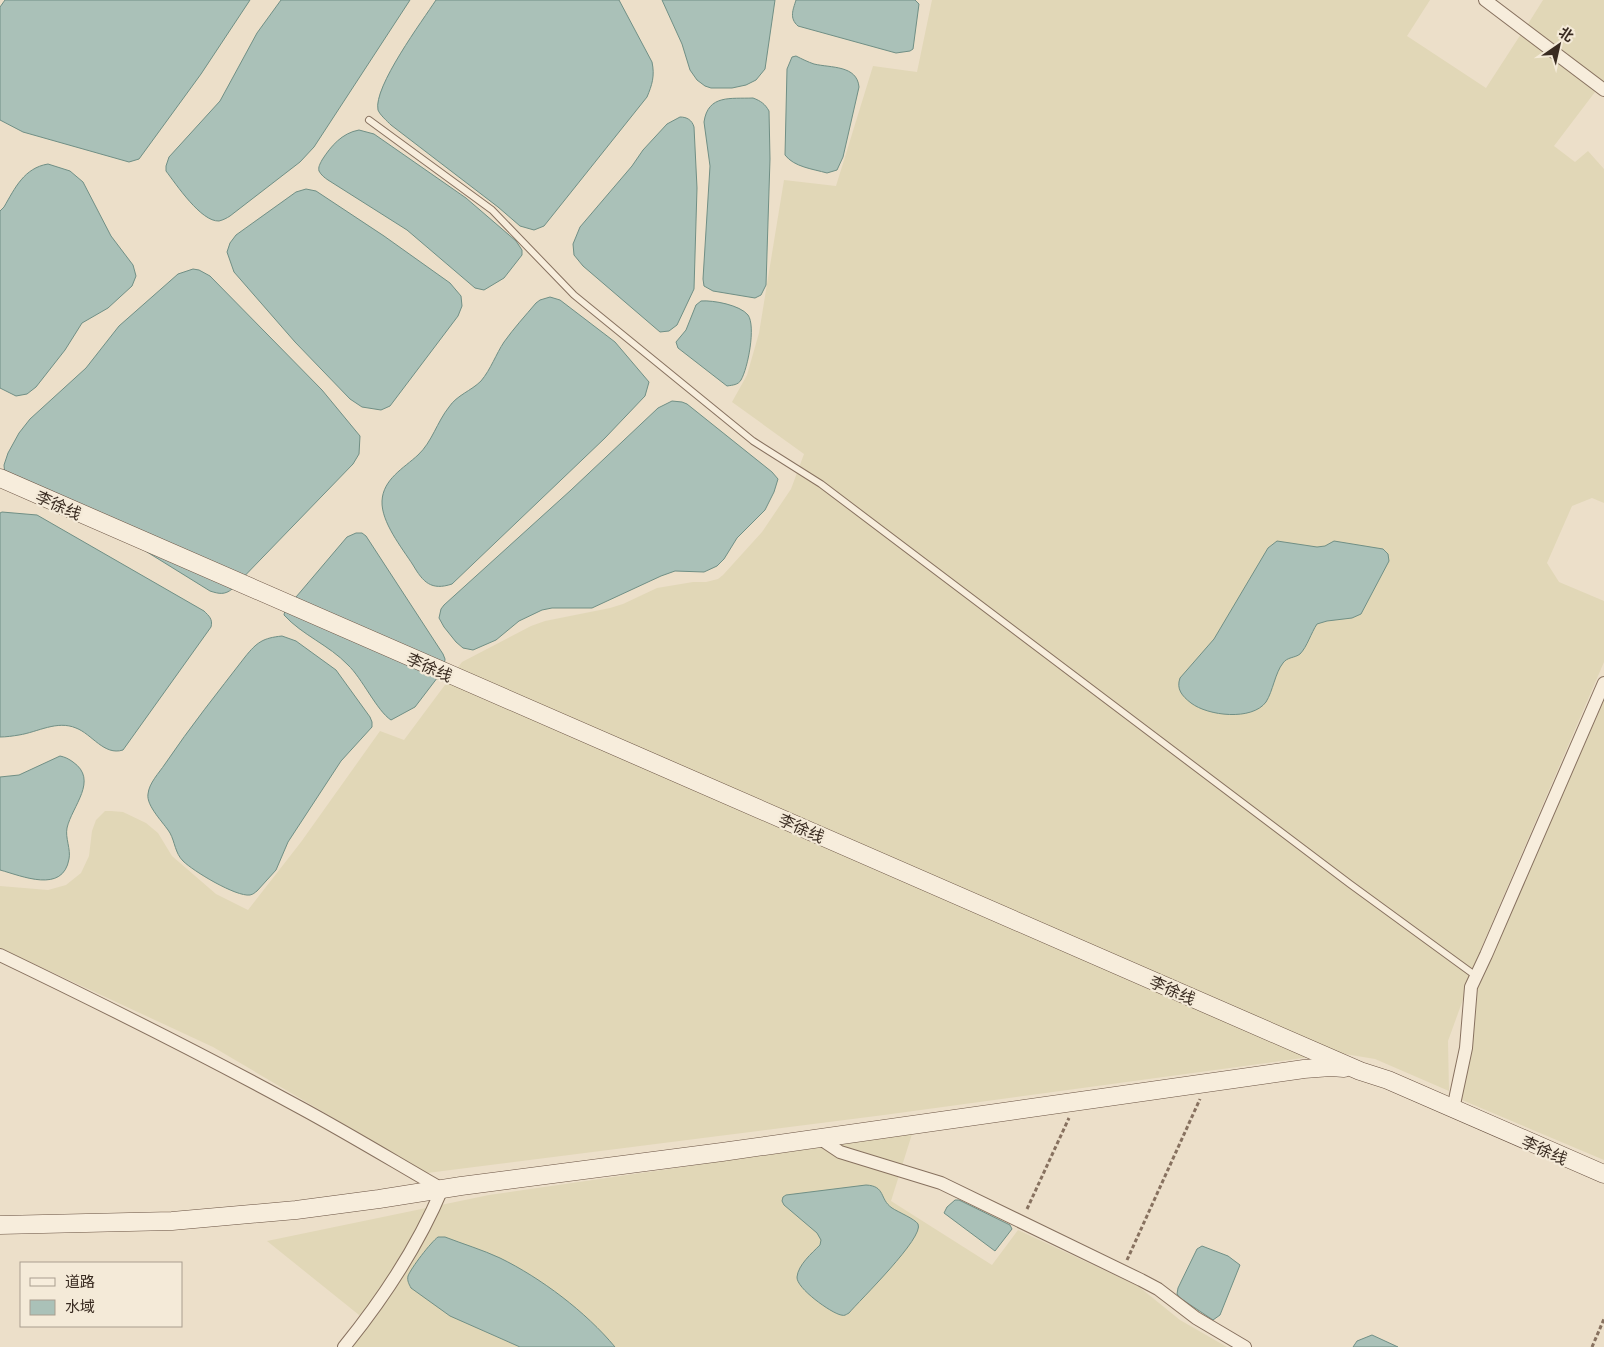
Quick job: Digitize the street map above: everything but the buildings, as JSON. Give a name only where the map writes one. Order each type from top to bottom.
[{"type":"main road","name":"李徐线","points":[[0,478],[1360,1071],[1388,1080],[1604,1174]]},
{"type":"main road","points":[[0,1224],[172,1222],[361,1202],[442,1189],[1318,1068],[1331,1067],[1360,1071]]},
{"type":"street","points":[[1485,0],[1604,90]]},
{"type":"street","points":[[1454,1109],[1466,1048],[1471,986],[1604,683]]},
{"type":"street","points":[[0,955],[233,1071],[302,1108],[442,1189],[429,1221],[404,1264],[344,1347]]},
{"type":"street","points":[[819,1138],[840,1152],[941,1183],[1122,1271],[1158,1289],[1196,1318],[1245,1347]]},
{"type":"lane","points":[[369,120],[492,210],[574,295],[753,441],[821,484],[1350,884],[1476,976]]},
{"type":"path","points":[[1122,1271],[1207,1083]]},
{"type":"path","points":[[1021,1222],[1077,1101]]},
{"type":"path","points":[[1592,1347],[1604,1319]]},
{"type":"shaded area","points":[[932,0],[1430,0],[1407,36],[1486,88],[1521,34],[1595,92],[1554,146],[1575,162],[1588,151],[1604,169],[1604,503],[1592,498],[1572,506],[1547,563],[1559,582],[1604,601],[1604,662],[1483,944],[1448,1041],[1449,1091],[1375,1059],[1339,1053],[884,1115],[427,1173],[213,1047],[0,948],[0,886],[48,890],[66,885],[81,873],[89,856],[92,831],[96,820],[105,811],[123,812],[146,823],[158,833],[172,856],[216,894],[248,910],[301,842],[380,731],[404,740],[462,662],[531,626],[545,621],[610,608],[657,588],[693,582],[706,582],[718,579],[723,575],[762,532],[791,489],[804,454],[732,402],[747,375],[759,333],[784,180],[836,186],[873,66],[917,72]]},
{"type":"shaded area","points":[[1543,0],[1604,0],[1604,82],[1528,24]]},
{"type":"shaded area","points":[[1604,700],[1604,1160],[1462,1100],[1477,990]]},
{"type":"shaded area","points":[[912,1134],[891,1201],[992,1265],[1018,1230],[1138,1286],[1180,1320],[1227,1347],[351,1347],[369,1323],[267,1241],[489,1195]]},
{"type":"water","points":[[5,0],[250,0],[201,74],[139,159],[129,162],[23,132],[0,120],[0,7]]},
{"type":"water","points":[[281,0],[410,0],[314,147],[300,162],[230,216],[219,221],[212,220],[197,209],[182,193],[166,171],[166,166],[169,157],[220,101],[257,33]]},
{"type":"water","points":[[436,0],[619,0],[652,62],[652,80],[647,97],[544,226],[534,230],[520,226],[391,125],[378,110],[383,86],[391,70]]},
{"type":"water","points":[[662,0],[775,0],[765,69],[756,80],[746,85],[732,88],[711,88],[705,86],[697,80],[690,70],[682,44]]},
{"type":"water","points":[[796,0],[915,0],[919,4],[913,49],[896,53],[798,26],[793,20]]},
{"type":"water","points":[[796,56],[814,64],[848,71],[857,80],[859,87],[843,157],[837,170],[827,173],[810,169],[793,162],[785,155],[787,69],[792,57]]},
{"type":"water","points":[[753,98],[766,106],[769,111],[770,159],[766,285],[761,295],[755,298],[713,291],[704,286],[703,279],[710,166],[704,122],[706,113],[715,102],[729,99]]},
{"type":"water","points":[[680,117],[689,119],[694,127],[697,188],[694,289],[677,325],[669,331],[660,332],[583,266],[574,255],[573,244],[580,227],[632,166],[643,150],[667,124]]},
{"type":"water","points":[[359,130],[374,134],[466,198],[516,241],[522,250],[522,255],[504,278],[484,290],[475,288],[407,230],[322,175],[319,167],[329,150],[342,137]]},
{"type":"water","points":[[48,164],[70,171],[83,182],[111,236],[133,265],[136,276],[132,286],[108,308],[82,323],[65,350],[36,387],[27,394],[16,396],[0,388],[0,211],[26,174]]},
{"type":"water","points":[[306,189],[316,191],[384,236],[450,283],[461,296],[462,306],[458,316],[390,406],[381,410],[362,407],[350,399],[295,342],[234,272],[227,252],[230,243],[236,235],[296,192]]},
{"type":"water","points":[[193,269],[210,276],[322,390],[360,436],[359,454],[353,464],[232,589],[222,593],[210,591],[118,534],[5,476],[4,465],[19,433],[30,419],[86,368],[119,326],[178,274]]},
{"type":"water","points":[[550,297],[560,300],[615,342],[649,382],[645,396],[605,438],[452,584],[433,586],[428,584],[420,576],[388,526],[383,509],[383,493],[390,480],[423,450],[452,403],[481,381],[504,342],[536,303]]},
{"type":"water","points":[[701,301],[726,304],[739,308],[748,315],[751,328],[750,347],[744,374],[737,384],[727,386],[678,348],[676,342],[686,330],[696,305]]},
{"type":"water","points":[[672,401],[687,404],[772,472],[778,479],[765,510],[737,538],[724,559],[717,566],[704,572],[675,571],[661,576],[592,608],[552,608],[542,610],[519,621],[496,640],[473,650],[463,648],[456,642],[439,618],[444,605],[658,408]]},
{"type":"water","points":[[0,513],[37,515],[204,611],[210,618],[211,627],[123,750],[110,750],[98,744],[82,731],[62,725],[19,735],[0,737]]},
{"type":"water","points":[[356,533],[362,533],[366,536],[445,659],[444,669],[415,707],[391,720],[380,709],[359,678],[341,658],[284,615],[285,610],[347,537]]},
{"type":"water","points":[[1277,541],[1317,547],[1325,546],[1334,541],[1383,549],[1388,554],[1389,561],[1361,614],[1352,618],[1317,624],[1300,654],[1283,663],[1266,702],[1259,708],[1241,714],[1208,711],[1191,703],[1183,695],[1179,686],[1180,678],[1214,639],[1268,548]]},
{"type":"water","points":[[282,636],[296,641],[336,670],[370,717],[372,727],[341,761],[288,842],[276,870],[257,891],[250,895],[244,895],[215,882],[183,861],[178,855],[170,833],[150,804],[148,794],[152,782],[249,652],[257,644],[265,640]]},
{"type":"water","points":[[60,756],[73,762],[80,769],[84,777],[82,794],[67,828],[69,859],[65,870],[59,876],[40,880],[0,870],[0,777],[19,775]]},
{"type":"water","points":[[866,1185],[880,1190],[885,1201],[892,1208],[916,1222],[918,1224],[917,1231],[912,1242],[890,1269],[849,1313],[842,1315],[830,1310],[815,1299],[798,1282],[797,1277],[800,1268],[820,1245],[821,1240],[817,1233],[784,1205],[782,1201],[786,1195]]},
{"type":"water","points":[[955,1200],[959,1200],[1010,1225],[1012,1229],[995,1251],[944,1213],[947,1207]]},
{"type":"water","points":[[438,1237],[445,1237],[493,1255],[531,1275],[591,1321],[615,1347],[520,1347],[450,1316],[411,1288],[408,1281],[408,1276],[413,1267],[426,1249]]},
{"type":"water","points":[[1202,1246],[1228,1256],[1240,1265],[1220,1315],[1213,1320],[1177,1294],[1178,1288],[1197,1249]]},
{"type":"water","points":[[1372,1335],[1398,1347],[1353,1347],[1357,1341]]}]
